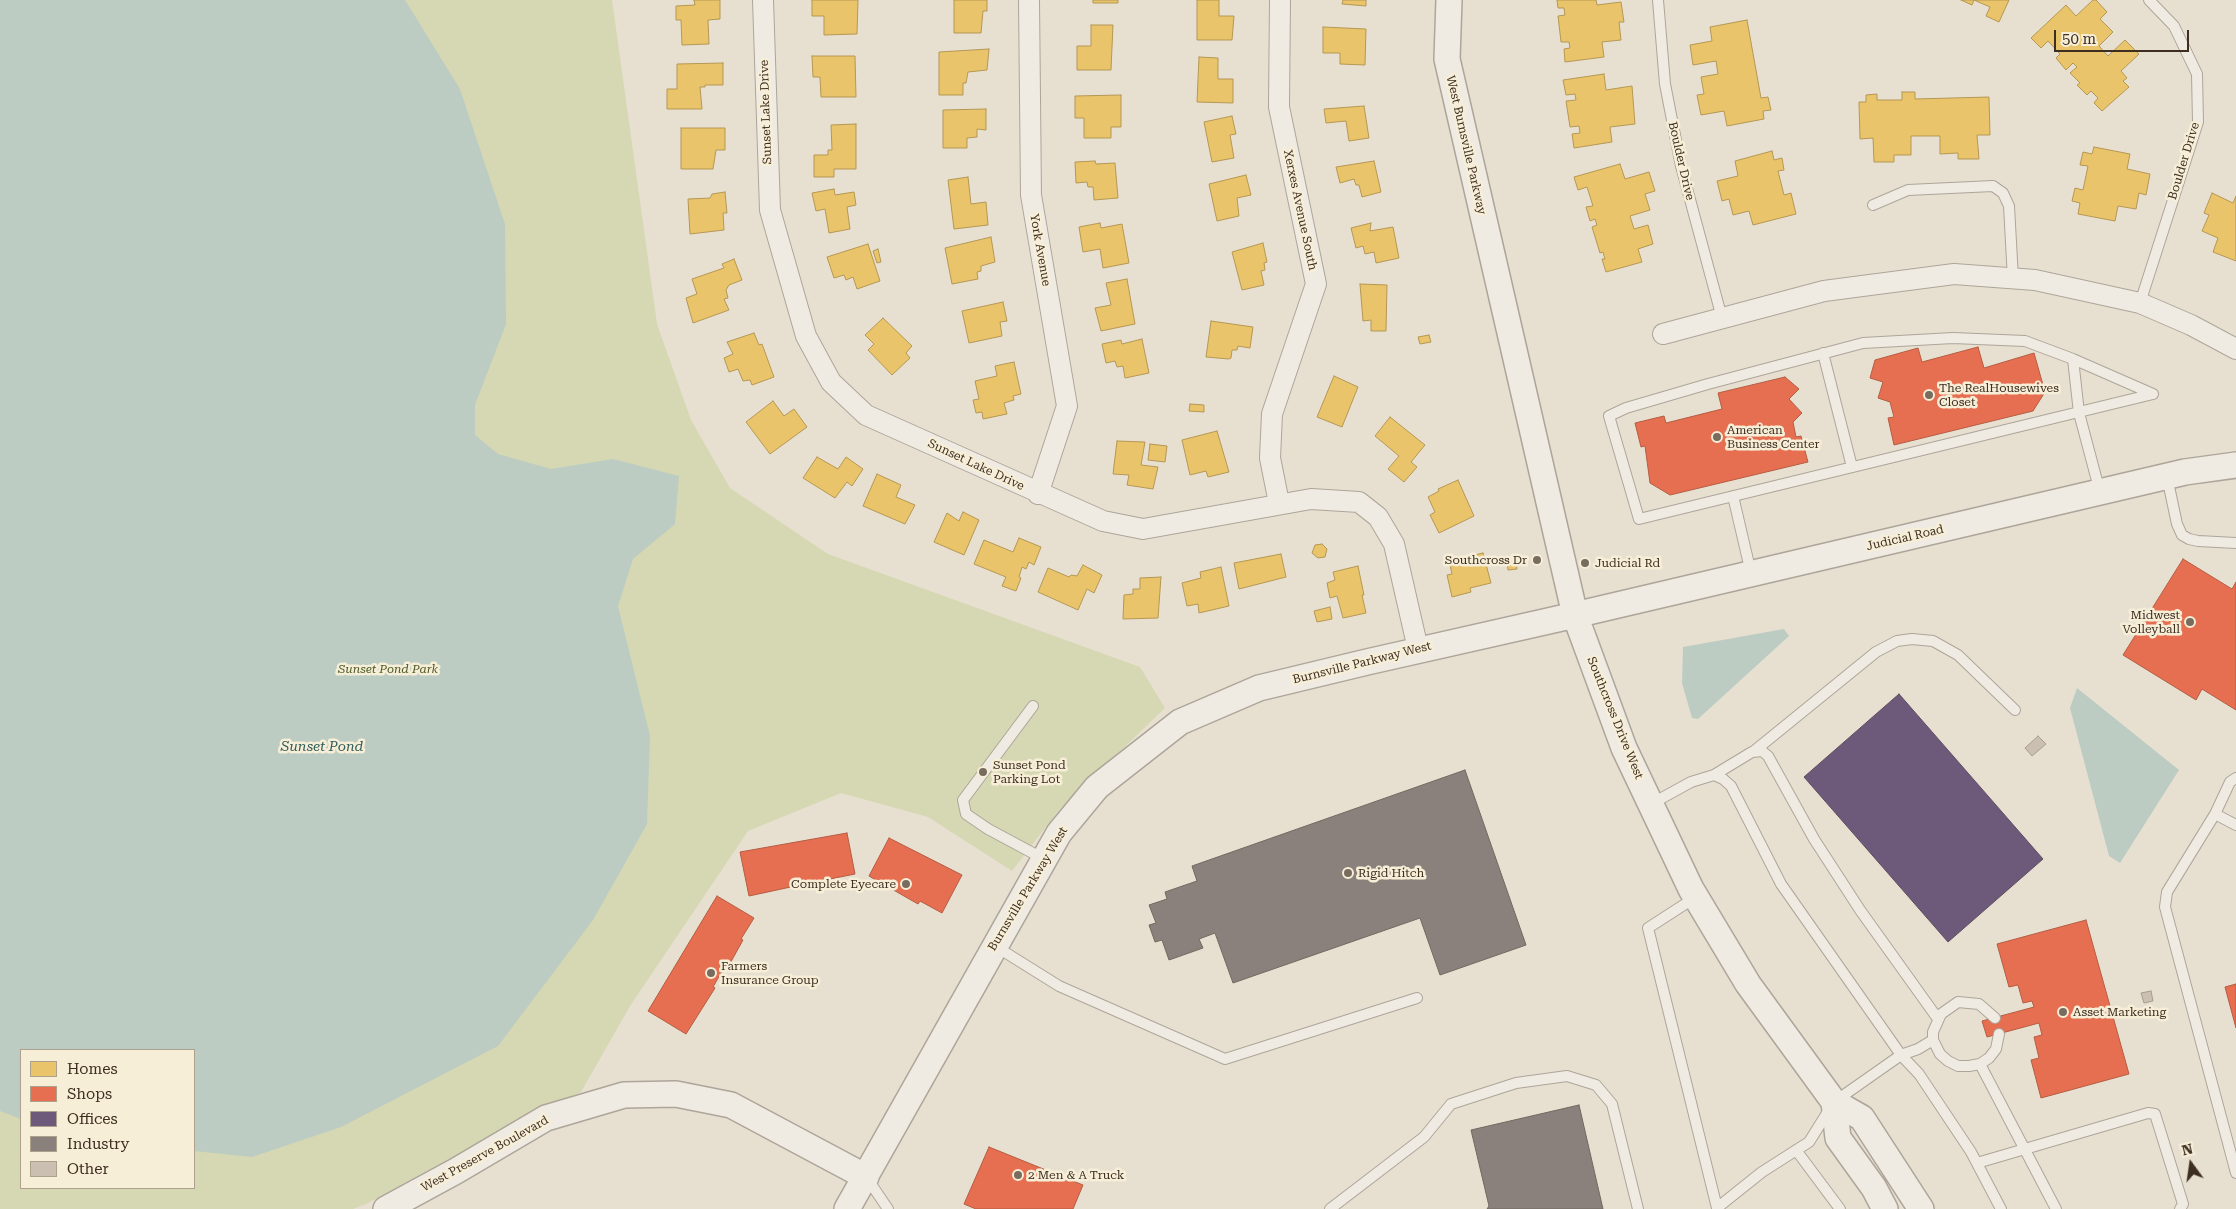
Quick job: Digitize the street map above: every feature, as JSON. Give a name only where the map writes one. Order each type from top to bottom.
[{"type":"street","name":"Sunset Lake Drive","points":[[763,0],[770,210],[806,336],[831,382],[866,415],[1038,494],[1103,521],[1142,529],[1279,503],[1311,499],[1359,502],[1378,517],[1394,544],[1418,649]]},
{"type":"street","name":"York Avenue","points":[[1030,0],[1031,195],[1067,406],[1038,494]]},
{"type":"street","name":"Xerxes Avenue South","points":[[1279,503],[1270,458],[1272,414],[1316,284],[1279,107],[1280,0]]},
{"type":"street","name":"West Burnsville Parkway","points":[[1448,0],[1447,59],[1499,289]]},
{"type":"street","points":[[1663,334],[1833,290],[1954,274],[2035,280],[2140,303],[2191,325],[2236,349]]},
{"type":"street","name":"Southcross Drive West","points":[[1499,289],[1575,616],[1624,748],[1696,897],[1748,984],[1834,1102],[1862,1118],[1921,1209]]},
{"type":"street","name":"Judicial Road","points":[[1575,616],[2100,492],[2166,477],[2236,465]]},
{"type":"street","name":"Burnsville Parkway West","points":[[847,1209],[1059,832],[1097,787],[1180,722],[1259,688],[1418,649],[1575,616]]},
{"type":"street","name":"West Preserve Boulevard","points":[[386,1209],[456,1172],[546,1118],[624,1095],[676,1094],[731,1105],[866,1177]]},
{"type":"street","name":"Southcross Drive West","points":[[1834,1102],[1838,1138],[1874,1188],[1885,1209]]},
{"type":"lane","name":"Boulder Drive","points":[[1658,0],[1665,84],[1681,166],[1722,318]]},
{"type":"lane","name":"Boulder Drive","points":[[2140,303],[2198,122],[2197,74],[2174,26],[2149,0]]},
{"type":"lane","points":[[1874,205],[1908,190],[1993,186],[2003,194],[2009,206],[2013,279]]},
{"type":"lane","points":[[1953,338],[2025,341],[2073,359],[2153,394],[1639,519],[1610,416],[1626,408],[1699,386],[1862,343],[1953,338]]},
{"type":"lane","points":[[1823,353],[1852,467]]},
{"type":"lane","points":[[2073,359],[2079,413],[2100,492]]},
{"type":"lane","points":[[2166,477],[2177,524],[2182,535],[2189,540],[2236,543]]},
{"type":"lane","points":[[1733,496],[1751,574]]},
{"type":"lane","points":[[1651,804],[1692,782],[1714,776],[1752,752],[1876,652],[1897,641],[1912,638],[1933,641],[1958,655],[2015,710]]},
{"type":"lane","points":[[1033,706],[963,800],[966,814],[988,829],[1044,859]]},
{"type":"lane","points":[[1752,752],[1762,751],[1768,756],[1814,839],[1860,910],[1938,1019]]},
{"type":"lane","points":[[1714,776],[1724,779],[1731,786],[1781,884],[1901,1055],[1919,1074],[1977,1162],[2001,1209]]},
{"type":"lane","points":[[2236,778],[2230,782],[2215,814],[2167,892],[2165,907],[2236,1173]]},
{"type":"lane","points":[[2215,814],[2236,826]]},
{"type":"lane","points":[[1696,897],[1648,928],[1717,1208],[1762,1172],[1809,1142],[1834,1102],[1901,1055],[1918,1049],[1933,1040]]},
{"type":"lane","points":[[994,946],[1059,986],[1225,1059],[1417,998]]},
{"type":"lane","points":[[1995,1018],[1979,1004],[1969,1001],[1948,1007],[1938,1019],[1933,1032],[1933,1040],[1940,1054],[1958,1066],[1980,1064],[1989,1058],[1996,1049],[1999,1034]]},
{"type":"lane","points":[[1980,1064],[2056,1209]]},
{"type":"lane","points":[[1330,1209],[1424,1137],[1451,1104],[1516,1083],[1567,1076],[1596,1084],[1612,1104],[1638,1209]]},
{"type":"lane","points":[[1977,1162],[2148,1113],[2155,1114],[2183,1204],[2180,1209]]},
{"type":"lane","points":[[1796,1150],[1840,1209]]},
{"type":"lane","points":[[866,1177],[888,1209]]},
{"type":"green space","name":"Sunset Pond","points":[[0,0],[612,0],[657,324],[691,420],[730,488],[828,554],[1140,667],[1165,708],[1058,811],[1012,871],[928,817],[841,793],[748,831],[630,1006],[581,1092],[503,1130],[366,1204],[353,1209],[0,1209]]},
{"type":"water","name":"Sunset Pond","points":[[0,0],[405,0],[460,89],[505,224],[506,324],[475,405],[475,435],[498,454],[551,469],[613,459],[679,476],[675,524],[633,559],[618,606],[650,736],[647,824],[593,920],[498,1046],[341,1127],[252,1157],[195,1151],[195,1049],[20,1049],[20,1119],[0,1111]]},
{"type":"water","points":[[1784,629],[1789,636],[1698,719],[1692,718],[1682,683],[1683,647]]},
{"type":"water","points":[[2077,688],[2179,770],[2120,863],[2109,856],[2070,708]]},
{"type":"building: Homes","points":[[694,0],[720,0],[720,19],[708,20],[709,44],[682,45],[681,20],[676,20],[676,6],[695,5]]},
{"type":"building: Homes","points":[[812,0],[858,0],[857,34],[824,35],[824,16],[812,16]]},
{"type":"building: Homes","points":[[954,0],[987,0],[987,11],[983,11],[981,33],[954,33]]},
{"type":"building: Homes","points":[[1093,0],[1118,0],[1118,3],[1093,3]]},
{"type":"building: Homes","points":[[1197,0],[1219,0],[1219,16],[1234,16],[1232,40],[1197,40]]},
{"type":"building: Homes","points":[[1343,0],[1366,0],[1366,6],[1342,4]]},
{"type":"building: Homes","points":[[1557,0],[1596,0],[1597,5],[1621,2],[1624,22],[1619,22],[1621,40],[1602,42],[1604,57],[1565,62],[1564,49],[1570,48],[1569,42],[1561,42],[1558,16],[1565,15],[1564,8],[1558,8]]},
{"type":"building: Homes","points":[[1961,0],[1974,0],[1972,5]]},
{"type":"building: Homes","points":[[1974,0],[2009,0],[1999,22],[1986,16],[1990,7]]},
{"type":"building: Homes","points":[[2093,0],[2096,0],[2107,12],[2100,19],[2113,32],[2099,46],[2108,56],[2125,40],[2139,54],[2121,71],[2127,78],[2123,81],[2129,87],[2102,111],[2094,103],[2098,98],[2091,91],[2087,95],[2077,85],[2080,83],[2070,73],[2077,67],[2073,63],[2066,70],[2056,58],[2060,54],[2048,41],[2041,48],[2031,38],[2066,5],[2076,16]]},
{"type":"building: Homes","points":[[1747,20],[1761,98],[1768,97],[1771,110],[1763,111],[1764,119],[1727,126],[1724,111],[1701,115],[1697,95],[1704,94],[1701,77],[1718,74],[1716,61],[1693,65],[1690,45],[1712,41],[1710,27]]},
{"type":"building: Homes","points":[[1091,25],[1113,25],[1111,70],[1077,70],[1077,46],[1091,46]]},
{"type":"building: Homes","points":[[1323,27],[1366,29],[1365,65],[1340,64],[1340,53],[1323,53]]},
{"type":"building: Homes","points":[[989,49],[987,70],[968,72],[966,83],[963,83],[963,95],[939,95],[939,52]]},
{"type":"building: Homes","points":[[812,56],[855,56],[856,97],[821,97],[820,77],[813,77]]},
{"type":"building: Homes","points":[[1199,57],[1218,58],[1218,79],[1233,79],[1233,103],[1197,102]]},
{"type":"building: Homes","points":[[723,63],[723,85],[705,85],[705,87],[700,87],[702,109],[667,109],[667,89],[677,89],[677,64]]},
{"type":"building: Homes","points":[[1604,74],[1606,90],[1632,86],[1635,124],[1610,127],[1612,142],[1574,148],[1572,134],[1580,133],[1579,126],[1570,127],[1566,101],[1576,100],[1575,94],[1566,95],[1563,80]]},
{"type":"building: Homes","points":[[1902,92],[1915,92],[1915,99],[1989,97],[1990,135],[1977,135],[1979,159],[1958,159],[1958,153],[1940,154],[1940,136],[1911,136],[1911,155],[1894,155],[1894,162],[1874,162],[1873,138],[1860,139],[1859,102],[1866,102],[1866,95],[1877,94],[1877,100],[1902,100]]},
{"type":"building: Homes","points":[[1121,95],[1121,127],[1111,127],[1111,138],[1084,138],[1084,118],[1075,118],[1075,96]]},
{"type":"building: Homes","points":[[1364,106],[1369,138],[1349,141],[1346,121],[1326,123],[1324,109]]},
{"type":"building: Homes","points":[[986,109],[986,130],[977,129],[977,137],[967,138],[967,148],[943,148],[943,110]]},
{"type":"building: Homes","points":[[1232,116],[1236,134],[1230,135],[1234,158],[1212,162],[1204,122]]},
{"type":"building: Homes","points":[[856,124],[856,169],[834,169],[834,177],[814,177],[814,155],[828,155],[828,150],[832,150],[831,125]]},
{"type":"building: Homes","points":[[681,128],[725,128],[725,150],[716,150],[713,169],[681,169]]},
{"type":"building: Homes","points":[[2094,147],[2130,154],[2127,169],[2150,174],[2146,195],[2139,193],[2136,209],[2118,206],[2115,221],[2078,214],[2080,203],[2072,201],[2075,188],[2083,190],[2088,166],[2080,165],[2083,152],[2092,154]]},
{"type":"building: Homes","points":[[1772,151],[1774,160],[1782,158],[1784,170],[1778,171],[1784,195],[1791,193],[1796,214],[1753,225],[1749,211],[1733,215],[1729,199],[1722,201],[1717,181],[1738,176],[1735,161]]},
{"type":"building: Homes","points":[[1095,161],[1096,164],[1115,163],[1118,198],[1094,200],[1093,187],[1088,187],[1087,182],[1076,183],[1075,162]]},
{"type":"building: Homes","points":[[1374,161],[1381,192],[1362,197],[1359,185],[1356,185],[1354,179],[1340,183],[1336,167]]},
{"type":"building: Homes","points":[[1620,164],[1625,179],[1649,172],[1655,191],[1645,194],[1650,210],[1630,216],[1634,229],[1648,225],[1653,244],[1638,249],[1642,262],[1606,272],[1602,259],[1605,259],[1603,252],[1600,253],[1592,227],[1597,225],[1595,219],[1590,221],[1586,207],[1593,206],[1587,187],[1578,190],[1574,177]]},
{"type":"building: Homes","points":[[1246,175],[1251,195],[1237,198],[1239,216],[1217,221],[1209,184]]},
{"type":"building: Homes","points":[[968,177],[971,204],[986,202],[988,225],[954,229],[948,180]]},
{"type":"building: Homes","points":[[834,189],[835,195],[854,192],[856,205],[847,207],[850,229],[829,233],[825,209],[816,211],[812,193]]},
{"type":"building: Homes","points":[[725,192],[727,213],[723,213],[724,230],[690,234],[688,199],[710,198],[712,194]]},
{"type":"building: Homes","points":[[2212,193],[2233,203],[2236,196],[2236,261],[2213,252],[2218,238],[2202,231],[2209,215],[2204,213]]},
{"type":"building: Homes","points":[[1100,223],[1101,228],[1122,224],[1129,263],[1103,268],[1100,249],[1083,252],[1079,227]]},
{"type":"building: Homes","points":[[1371,223],[1370,231],[1393,227],[1399,258],[1376,263],[1374,252],[1365,254],[1363,246],[1356,248],[1351,228]]},
{"type":"building: Homes","points":[[991,237],[995,262],[981,266],[981,271],[977,272],[978,279],[952,284],[945,248]]},
{"type":"building: Homes","points":[[1263,243],[1267,262],[1264,263],[1265,270],[1261,271],[1264,285],[1242,290],[1232,252]]},
{"type":"building: Homes","points":[[868,244],[880,281],[857,289],[853,277],[846,280],[844,275],[834,278],[827,257]]},
{"type":"building: Homes","points":[[878,249],[881,262],[877,263],[873,251]]},
{"type":"building: Homes","points":[[734,259],[742,280],[729,285],[726,290],[728,298],[724,299],[729,310],[693,323],[686,298],[697,294],[692,279],[724,268],[722,264]]},
{"type":"building: Homes","points":[[1127,279],[1135,324],[1101,331],[1095,308],[1111,305],[1106,283]]},
{"type":"building: Homes","points":[[1360,284],[1387,285],[1386,331],[1371,331],[1371,320],[1363,321]]},
{"type":"building: Homes","points":[[1003,302],[1007,321],[1000,322],[1002,336],[969,343],[962,311]]},
{"type":"building: Homes","points":[[883,318],[912,346],[906,353],[910,358],[892,375],[868,350],[874,344],[865,335]]},
{"type":"building: Homes","points":[[1211,321],[1253,327],[1250,348],[1238,346],[1237,350],[1232,350],[1231,358],[1229,359],[1206,357]]},
{"type":"building: Homes","points":[[754,333],[759,345],[762,344],[774,377],[752,385],[750,380],[743,381],[738,369],[729,372],[724,358],[733,354],[727,342]]},
{"type":"building: Homes","points":[[1429,335],[1431,342],[1420,344],[1418,337]]},
{"type":"building: Homes","points":[[1142,339],[1149,373],[1125,378],[1123,366],[1117,367],[1115,361],[1106,363],[1102,344],[1121,340],[1122,344]]},
{"type":"building: Homes","points":[[1014,362],[1021,394],[1013,396],[1014,400],[1004,403],[1007,414],[983,419],[982,412],[976,413],[973,400],[979,399],[975,381],[997,376],[995,366]]},
{"type":"building: Homes","points":[[1334,376],[1358,387],[1342,427],[1317,417]]},
{"type":"building: Homes","points":[[773,401],[784,416],[794,409],[807,427],[770,454],[746,422]]},
{"type":"building: Homes","points":[[1190,404],[1204,405],[1204,412],[1189,411]]},
{"type":"building: Homes","points":[[1390,417],[1425,445],[1411,462],[1417,467],[1404,482],[1388,469],[1399,456],[1375,436]]},
{"type":"building: Homes","points":[[1217,431],[1229,472],[1208,477],[1206,471],[1190,475],[1182,440]]},
{"type":"building: Homes","points":[[1117,441],[1145,442],[1141,465],[1158,467],[1153,489],[1127,485],[1129,475],[1113,474]]},
{"type":"building: Homes","points":[[1150,444],[1167,446],[1165,462],[1148,460]]},
{"type":"building: Homes","points":[[817,457],[838,469],[846,457],[863,469],[852,486],[847,482],[835,498],[803,478]]},
{"type":"building: Homes","points":[[877,474],[901,485],[896,497],[915,505],[905,524],[863,506]]},
{"type":"building: Homes","points":[[1458,480],[1474,516],[1439,533],[1430,515],[1435,512],[1428,497],[1439,491],[1438,489]]},
{"type":"building: Homes","points":[[963,512],[979,520],[964,555],[934,542],[947,513],[959,521]]},
{"type":"building: Homes","points":[[1019,538],[1041,547],[1034,565],[1029,562],[1026,569],[1022,567],[1019,577],[1021,578],[1016,591],[1002,586],[1006,577],[974,564],[984,540],[1013,552]]},
{"type":"building: Homes","points":[[1322,544],[1327,549],[1325,557],[1318,558],[1312,553],[1315,545]]},
{"type":"building: Homes","points":[[1483,553],[1491,583],[1470,588],[1471,592],[1452,597],[1447,575],[1452,574],[1449,561]]},
{"type":"building: Homes","points":[[1281,554],[1286,577],[1239,589],[1234,563]]},
{"type":"building: Homes","points":[[1516,561],[1517,569],[1508,570],[1507,563]]},
{"type":"building: Homes","points":[[1083,565],[1102,575],[1094,593],[1087,589],[1078,610],[1038,592],[1048,568],[1069,577],[1071,575],[1077,576]]},
{"type":"building: Homes","points":[[1358,566],[1366,613],[1343,618],[1337,596],[1330,598],[1327,583],[1335,580],[1333,572]]},
{"type":"building: Homes","points":[[1221,567],[1229,606],[1199,613],[1198,604],[1187,606],[1182,583],[1201,578],[1200,572]]},
{"type":"building: Homes","points":[[1161,577],[1158,618],[1123,619],[1124,595],[1133,594],[1133,589],[1140,589],[1140,578]]},
{"type":"building: Homes","points":[[1330,607],[1332,619],[1317,622],[1314,611]]},
{"type":"building: Shops","points":[[1978,347],[1984,368],[2034,353],[2045,392],[2033,411],[1894,445],[1888,418],[1894,417],[1890,402],[1878,398],[1883,382],[1870,378],[1875,360],[1918,348],[1922,362]]},
{"type":"building: Shops","name":"American Business Center","points":[[1785,377],[1799,389],[1789,399],[1802,413],[1793,422],[1796,437],[1801,436],[1808,462],[1670,495],[1650,483],[1645,446],[1641,447],[1635,423],[1664,416],[1666,423],[1722,409],[1718,393]]},
{"type":"building: Shops","name":"Midwest Volleyball","points":[[2183,559],[2232,589],[2236,582],[2236,710],[2202,689],[2196,700],[2123,655]]},
{"type":"building: Shops","points":[[847,833],[855,874],[830,879],[831,882],[801,888],[800,885],[749,896],[740,852]]},
{"type":"building: Shops","points":[[889,838],[962,875],[942,913],[920,901],[918,904],[869,876]]},
{"type":"building: Shops","points":[[717,896],[754,918],[741,939],[743,940],[728,967],[725,966],[713,987],[715,988],[686,1034],[648,1011]]},
{"type":"building: Shops","name":"Asset Marketing","points":[[2086,920],[2129,1074],[2041,1098],[2031,1060],[2039,1058],[2034,1037],[2042,1035],[2039,1023],[1987,1037],[1982,1021],[2034,1007],[2032,1001],[2023,1003],[2018,985],[2009,987],[1997,944]]},
{"type":"building: Shops","points":[[2236,984],[2236,1028],[2225,987]]},
{"type":"building: Shops","name":"2 Men & A Truck","points":[[989,1147],[1083,1185],[1073,1209],[976,1209],[964,1204]]},
{"type":"building: Offices","points":[[1899,694],[2043,859],[1948,942],[1804,777]]},
{"type":"building: Industry","name":"Rigid Hitch","points":[[1465,770],[1526,945],[1440,975],[1420,918],[1233,983],[1215,933],[1199,939],[1203,948],[1169,960],[1162,940],[1155,942],[1149,925],[1156,923],[1149,905],[1167,899],[1165,892],[1197,881],[1192,866]]},
{"type":"building: Industry","points":[[1579,1105],[1603,1209],[1487,1209],[1489,1206],[1471,1130]]},
{"type":"building: Other","points":[[2038,736],[2046,744],[2032,756],[2025,748]]},
{"type":"building: Other","points":[[2151,991],[2153,1001],[2144,1003],[2141,993]]},
{"type":"place","name":"The RealHousewives Closet","points":[[1929,395]]},
{"type":"place","name":"American Business Center","points":[[1717,437]]},
{"type":"place","name":"Southcross Dr","points":[[1537,560]]},
{"type":"place","name":"Judicial Rd","points":[[1585,563]]},
{"type":"place","name":"Midwest Volleyball","points":[[2190,622]]},
{"type":"place","name":"Sunset Pond Parking Lot","points":[[983,772]]},
{"type":"place","name":"Rigid Hitch","points":[[1348,873]]},
{"type":"place","name":"Complete Eyecare","points":[[906,884]]},
{"type":"place","name":"Farmers Insurance Group","points":[[711,973]]},
{"type":"place","name":"Asset Marketing","points":[[2063,1012]]},
{"type":"place","name":"2 Men & A Truck","points":[[1018,1175]]},
{"type":"park label","name":"Sunset Pond Park","points":[[388,669]]}]
